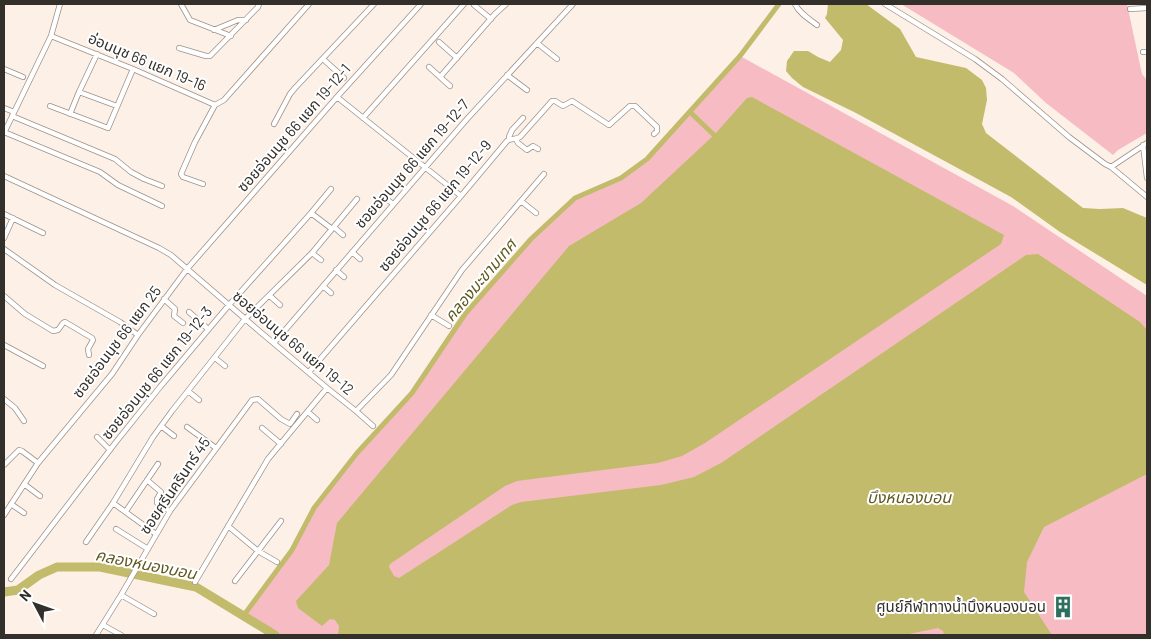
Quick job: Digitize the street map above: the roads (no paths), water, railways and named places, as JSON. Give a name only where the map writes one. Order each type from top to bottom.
[{"type":"street","points":[[60,4],[52,36],[26,78],[13,114],[4,132],[100,172],[118,185],[162,206]]},
{"type":"street","points":[[181,4],[190,20],[231,36]]},
{"type":"street","points":[[179,48],[208,57],[231,36],[259,4]]},
{"type":"street","name":"อ่อนนุช 66 แยก 19-16","points":[[52,36],[215,105],[224,100],[309,4]]},
{"type":"street","points":[[274,124],[295,88],[374,4]]},
{"type":"street","name":"ซอยอ่อนนุช 66 แยก 19-12-1","points":[[187,269],[337,97],[422,4]]},
{"type":"street","points":[[363,118],[464,4]]},
{"type":"street","points":[[440,77],[506,4]]},
{"type":"street","name":"ซอยอ่อนนุช 66 แยก 19-12-7","points":[[274,343],[424,167],[573,4]]},
{"type":"street","points":[[795,4],[802,13],[817,25]]},
{"type":"street","points":[[886,4],[1002,79],[1069,137],[1111,167],[1147,197]]},
{"type":"street","points":[[474,5],[491,20]]},
{"type":"street","points":[[1130,9],[1147,8]]},
{"type":"street","points":[[214,30],[238,20],[246,20]]},
{"type":"street","points":[[439,42],[456,58]]},
{"type":"street","points":[[537,43],[557,59]]},
{"type":"street","points":[[70,114],[97,54]]},
{"type":"street","points":[[323,59],[344,78]]},
{"type":"street","points":[[429,67],[450,86]]},
{"type":"street","points":[[4,69],[26,78]]},
{"type":"street","points":[[50,106],[108,128],[133,69]]},
{"type":"street","points":[[508,75],[527,90]]},
{"type":"street","points":[[79,92],[117,106]]},
{"type":"street","points":[[337,97],[461,196]]},
{"type":"street","name":"ซอยอ่อนนุช 66 แยก 19-12-9","points":[[309,372],[507,141],[520,137],[551,102],[554,100],[562,106],[572,102],[609,125],[630,106],[635,106],[657,126],[657,131],[654,134]]},
{"type":"street","points":[[203,184],[183,177],[181,174],[215,105]]},
{"type":"street","points":[[4,108],[13,114],[115,159],[131,172],[162,186]]},
{"type":"street","points":[[510,139],[510,133],[523,118]]},
{"type":"street","points":[[516,139],[527,150],[534,146],[538,149]]},
{"type":"street","points":[[1111,167],[1145,144]]},
{"type":"street","points":[[1145,144],[1147,178]]},
{"type":"street","name":"ซอยอ่อนนุช 66 แยก 19-12","points":[[4,176],[172,255],[356,411],[391,374],[462,270],[544,174]]},
{"type":"street","name":"ซอยอ่อนนุช 66 แยก 19-12-3","points":[[11,579],[158,389],[331,189]]},
{"type":"street","points":[[384,197],[393,204]]},
{"type":"street","points":[[86,542],[161,426],[246,319],[312,253],[357,199]]},
{"type":"street","points":[[521,201],[536,213]]},
{"type":"street","points":[[311,213],[343,235]]},
{"type":"street","points":[[4,214],[43,233]]},
{"type":"street","points":[[4,238],[13,218]]},
{"type":"street","points":[[4,249],[55,285],[120,322],[138,335]]},
{"type":"street","points":[[352,252],[360,259]]},
{"type":"street","points":[[312,253],[321,260]]},
{"type":"street","name":"ซอยอ่อนนุช 66 แยก 25","points":[[4,515],[38,463],[106,382],[187,269]]},
{"type":"street","points":[[336,270],[344,277]]},
{"type":"street","points":[[323,286],[331,293]]},
{"type":"street","points":[[4,296],[25,314],[52,330],[58,330],[63,323],[67,323],[92,338],[93,340],[88,348],[89,355]]},
{"type":"street","points":[[270,296],[280,305]]},
{"type":"street","points":[[164,299],[175,309],[174,316],[183,323]]},
{"type":"street","points":[[189,312],[208,329]]},
{"type":"street","points":[[431,315],[449,326]]},
{"type":"street","points":[[274,330],[280,336]]},
{"type":"street","points":[[4,344],[43,366]]},
{"type":"street","points":[[215,358],[225,366]]},
{"type":"street","points":[[195,582],[268,458],[327,388]]},
{"type":"street","points":[[188,392],[199,400]]},
{"type":"street","points":[[4,399],[15,408],[24,421]]},
{"type":"street","name":"ซอยศรีนครินทร์ 45","points":[[96,635],[170,511],[252,400],[258,399],[281,419],[290,424],[297,414]]},
{"type":"street","points":[[356,411],[373,426]]},
{"type":"street","points":[[308,412],[317,420]]},
{"type":"street","points":[[161,426],[174,436]]},
{"type":"street","points":[[187,427],[216,448]]},
{"type":"street","points":[[262,428],[281,444]]},
{"type":"street","points":[[97,437],[110,450]]},
{"type":"street","points":[[4,465],[19,450],[38,463]]},
{"type":"street","points":[[126,511],[158,464]]},
{"type":"street","points":[[147,480],[161,492],[157,499],[158,503],[170,511]]},
{"type":"street","points":[[24,484],[40,496]]},
{"type":"street","points":[[113,503],[156,534]]},
{"type":"street","points":[[11,504],[24,513]]},
{"type":"street","points":[[234,581],[281,521]]},
{"type":"street","points":[[228,526],[276,562]]},
{"type":"street","points":[[116,528],[148,549]]},
{"type":"street","points":[[121,595],[154,614]]},
{"type":"street","points":[[102,625],[121,635]]},
{"type":"water","points":[[828,4],[866,4],[900,29],[916,57],[966,68],[982,80],[986,88],[987,100],[982,124],[986,133],[1083,208],[1123,208],[1147,218],[1147,285],[1060,232],[1011,197],[856,113],[803,87],[792,78],[786,71],[787,61],[794,51],[808,51],[830,62],[841,50],[843,40],[825,18]]},
{"type":"water","name":"บึงหนองบอน","points":[[752,97],[1004,235],[1001,244],[705,443],[682,456],[658,463],[517,481],[505,486],[390,564],[389,567],[394,576],[399,578],[512,505],[521,502],[661,485],[694,477],[721,463],[1026,255],[1038,254],[1140,322],[1147,330],[1147,474],[1044,527],[1027,562],[1024,592],[1052,635],[944,635],[943,631],[938,628],[904,635],[338,635],[339,626],[335,620],[330,619],[322,626],[298,608],[296,601],[329,565],[337,523],[569,246],[641,203],[714,135],[747,98]]},
{"type":"waterway","name":"คลองมะขามเทศ","points":[[244,615],[292,550],[314,508],[357,453],[412,393],[465,314],[531,239],[575,198],[621,178],[647,159],[740,56],[779,4]]},
{"type":"waterway","points":[[690,112],[714,135]]},
{"type":"waterway","name":"คลองหนองบอน","points":[[4,592],[18,590],[39,575],[57,567],[100,567],[196,587],[275,635]]},
{"type":"place","name":"ศูนย์กีฬาทางน้ำบึงหนองบอน","points":[[1063,607]]}]
